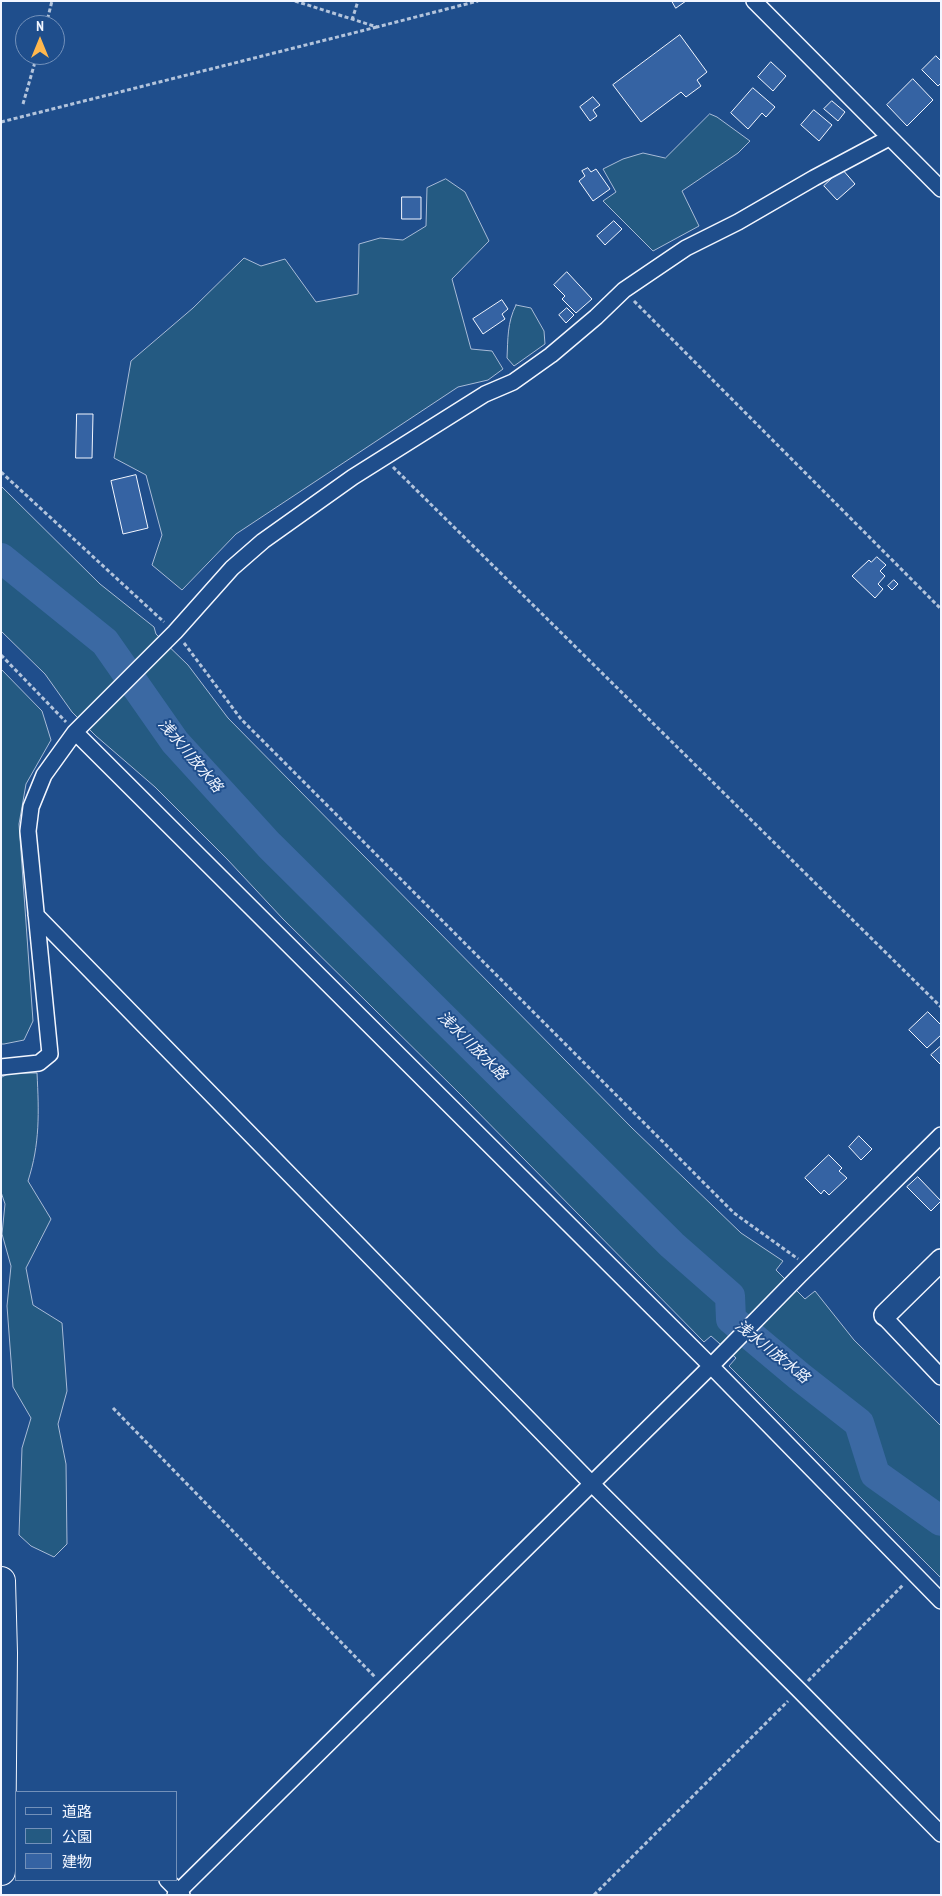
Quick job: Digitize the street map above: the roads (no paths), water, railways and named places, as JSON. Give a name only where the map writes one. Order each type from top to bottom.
[{"type":"highway","points":[[1,1581],[3,1653],[1,1871]]},
{"type":"street","points":[[754,1],[941,189]]},
{"type":"street","points":[[1,1067],[39,1063],[50,1054],[28,831],[31,807],[44,775],[75,732],[175,632],[232,568],[263,541],[353,477],[485,394],[513,382],[550,355],[596,317],[624,290],[686,248],[738,222],[814,178],[889,138]]},
{"type":"street","points":[[75,732],[711,1366],[941,1601]]},
{"type":"street","points":[[36,915],[590,1483],[800,1690],[941,1834]]},
{"type":"street","points":[[168,1881],[178,1894],[941,1136]]},
{"type":"street","points":[[941,1260],[885,1315],[887,1320],[941,1377]]},
{"type":"waterway","name":"浅水川放水路","points":[[1,558],[105,642],[175,742],[269,845],[672,1245],[730,1296],[731,1319],[859,1423],[875,1474],[941,1521]]}]
